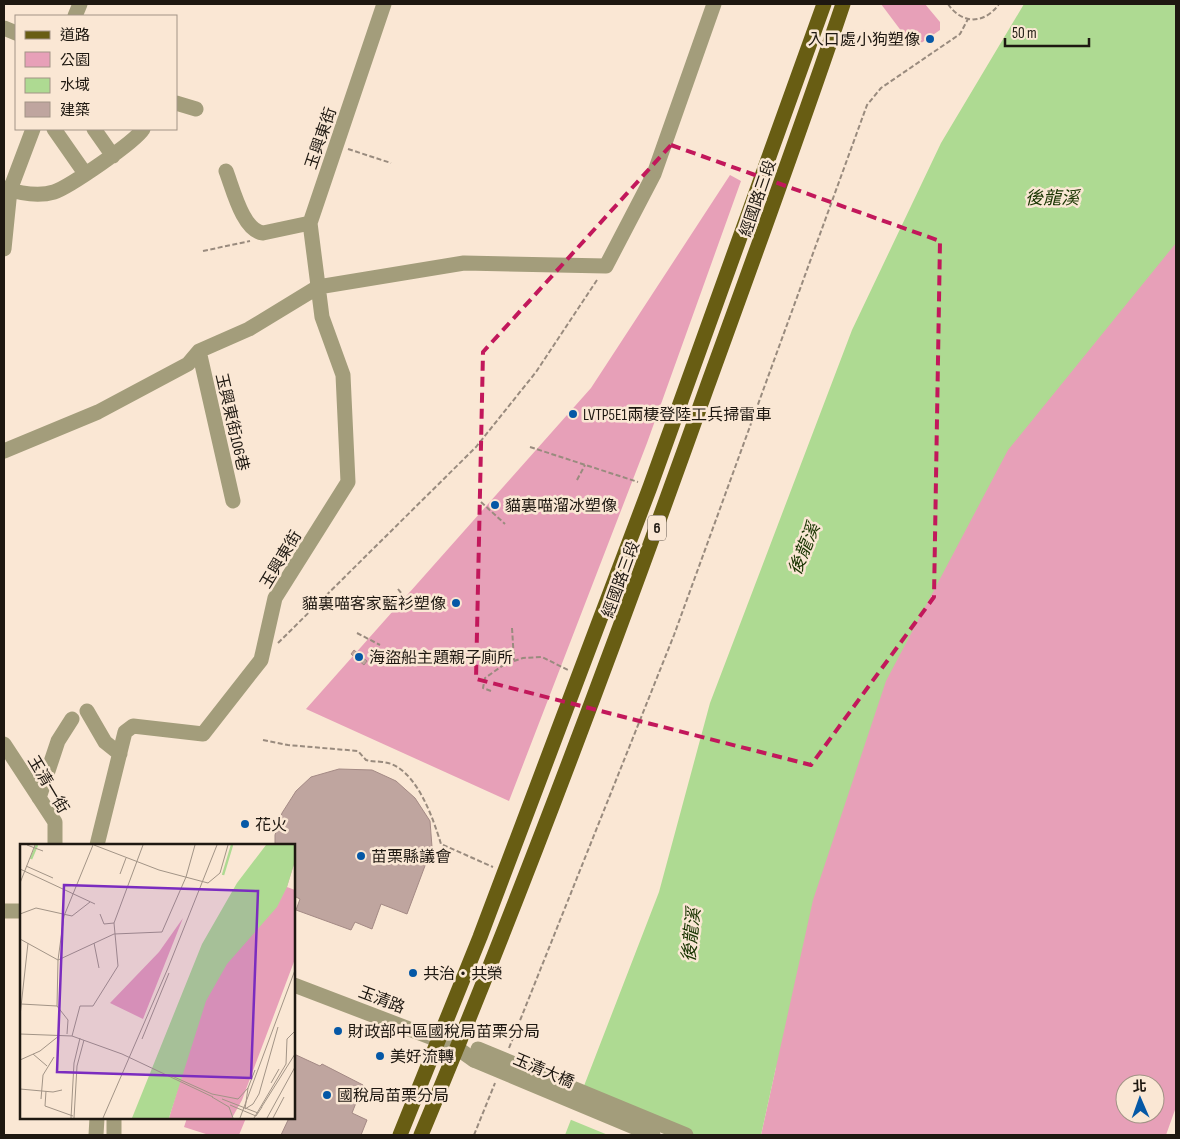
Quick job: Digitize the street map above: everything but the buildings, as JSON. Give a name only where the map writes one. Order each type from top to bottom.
[{"type":"main road","name":"經國路三段","points":[[438,1040],[480,937],[650,487],[824,4]]},
{"type":"main road","name":"經國路三段","points":[[457,1048],[561,788],[640,575],[843,4]]},
{"type":"main road","name":"6","points":[[400,1135],[438,1040]]},
{"type":"main road","name":"6","points":[[420,1135],[457,1048]]},
{"type":"street","name":"玉興東街","points":[[97,844],[125,732],[133,726],[203,734],[261,660],[275,598],[348,482],[344,375],[322,317],[310,223],[384,4]]},
{"type":"street","points":[[4,451],[98,412],[188,364],[199,351],[249,329],[318,287],[464,263],[606,266],[654,174],[714,4]]},
{"type":"street","points":[[178,104],[196,109]]},
{"type":"street","points":[[4,249],[7,189],[33,130]]},
{"type":"street","points":[[55,130],[84,172]]},
{"type":"street","points":[[95,130],[112,156]]},
{"type":"street","points":[[7,189],[34,194],[55,192],[112,156],[139,136],[142,130]]},
{"type":"street","points":[[226,171],[246,223],[255,232],[260,233],[310,223]]},
{"type":"street","name":"玉興東街106巷","points":[[199,351],[233,501]]},
{"type":"street","points":[[87,711],[105,742],[120,754]]},
{"type":"street","points":[[39,798],[58,741],[72,719]]},
{"type":"street","name":"玉清一街","points":[[4,744],[55,822],[55,844]]},
{"type":"street","name":"玉清路","points":[[295,986],[457,1048]]},
{"type":"street","name":"玉清大橋","points":[[457,1048],[686,1135]]},
{"type":"street","name":"玉清大橋","points":[[476,1054],[653,1135]]},
{"type":"street","points":[[96,1135],[97,1119]]},
{"type":"street","points":[[114,1119],[114,1135]]},
{"type":"path","points":[[948,4],[960,16],[968,19],[986,17],[999,4]]},
{"type":"path","points":[[508,1052],[674,635],[866,105],[881,88],[960,34],[968,19]]},
{"type":"path","points":[[336,145],[390,163]]},
{"type":"path","points":[[203,251],[258,239],[260,233]]},
{"type":"path","points":[[261,660],[476,447],[536,372],[606,266]]},
{"type":"path","points":[[530,447],[638,482]]},
{"type":"path","points":[[577,480],[585,465]]},
{"type":"path","points":[[481,502],[505,524]]},
{"type":"path","points":[[398,589],[416,612]]},
{"type":"path","points":[[512,628],[514,660]]},
{"type":"path","points":[[357,633],[380,645]]},
{"type":"path","points":[[491,691],[483,688],[485,678],[514,660],[542,657],[568,670]]},
{"type":"path","points":[[263,740],[288,745],[358,751],[366,760],[382,762],[401,770],[416,785],[441,844],[493,867]]},
{"type":"path","points":[[474,1135],[497,1080]]},
{"type":"highlighted area","points":[[671,145],[940,241],[934,597],[811,765],[476,679],[483,352]]},
{"type":"green space","points":[[881,4],[925,4],[940,22],[940,30],[914,48]]},
{"type":"green space","points":[[1176,4],[1176,1107],[1166,1135],[761,1135],[776,1067],[780,747]]},
{"type":"green space","points":[[730,175],[741,181],[647,443],[509,801],[306,709],[591,388]]},
{"type":"green space","points":[[187,1119],[246,1119],[239,1135],[209,1135],[184,1127]]},
{"type":"water","name":"後龍溪","points":[[1024,4],[1176,4],[1176,243],[1008,450],[886,681],[813,900],[761,1135],[565,1135],[659,892],[710,703],[852,330],[941,143]]},
{"type":"pier","points":[[581,1087],[695,1135],[608,1135],[569,1119]]},
{"type":"place","name":"入口處小狗塑像","points":[[930,39]]},
{"type":"place","name":"LVTP5E1兩棲登陸工兵掃雷車","points":[[573,414]]},
{"type":"place","name":"貓裏喵溜冰塑像","points":[[495,505]]},
{"type":"place","name":"貓裏喵客家藍衫塑像","points":[[456,603]]},
{"type":"place","name":"海盜船主題親子廁所","points":[[359,657]]},
{"type":"place","name":"花火","points":[[245,824]]},
{"type":"place","name":"苗栗縣議會","points":[[361,856]]},
{"type":"place","name":"共治‧共榮","points":[[413,973]]},
{"type":"place","name":"財政部中區國稅局苗栗分局","points":[[338,1031]]},
{"type":"place","name":"美好流轉","points":[[380,1056]]},
{"type":"place","name":"國稅局苗栗分局","points":[[327,1095]]}]
